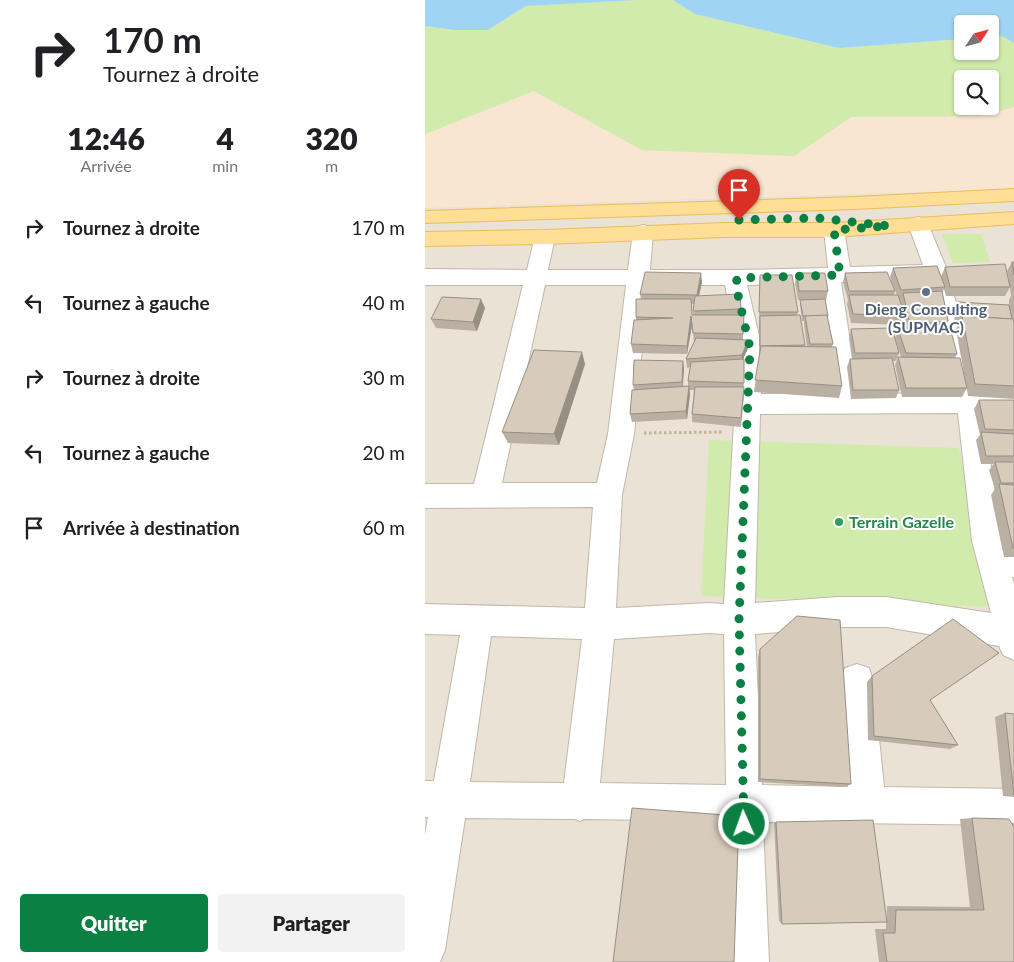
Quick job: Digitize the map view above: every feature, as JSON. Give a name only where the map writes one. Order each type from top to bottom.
[{"type":"main road","points":[[425,217],[835,204],[1014,196]]},
{"type":"main road","points":[[425,239],[545,237],[825,224],[1014,208]]},
{"type":"main road","points":[[425,229],[825,224],[889,226],[1014,218]]},
{"type":"street","points":[[825,224],[834,275],[847,405]]},
{"type":"street","points":[[425,619],[600,624],[709,618],[739,620],[838,612],[886,612],[1013,638],[1003,562],[987,541],[969,403],[937,272],[919,224]]},
{"type":"street","points":[[580,803],[600,624],[608,495],[621,434],[643,232]]},
{"type":"street","points":[[485,496],[545,237]]},
{"type":"street","points":[[425,278],[737,278],[937,272]]},
{"type":"street","points":[[737,278],[736,286],[750,348],[739,620],[749,962]]},
{"type":"street","points":[[749,404],[1014,403]]},
{"type":"street","points":[[425,496],[608,495]]},
{"type":"street","points":[[425,950],[437,800],[478,621]]},
{"type":"street","points":[[857,680],[868,805]]},
{"type":"street","points":[[437,800],[1014,807]]},
{"type":"path","points":[[621,434],[747,433]]},
{"type":"shaded area","points":[[425,0],[1014,0],[1014,962],[425,962]]},
{"type":"shaded area","points":[[534,91],[642,150],[793,156],[851,117],[999,115],[999,111],[1014,107],[1014,189],[425,208],[425,134]]},
{"type":"green space","points":[[673,0],[695,14],[839,48],[954,40],[954,60],[999,60],[999,36],[1002,36],[1014,43],[1014,107],[999,111],[999,70],[954,70],[954,115],[984,115],[851,117],[794,156],[642,150],[534,91],[425,134],[425,26],[455,30],[488,30],[526,6]]},
{"type":"green space","points":[[942,234],[981,234],[990,262],[953,263]]},
{"type":"green space","name":"Terrain Gazelle","points":[[709,440],[959,448],[991,607],[701,596]]},
{"type":"water","points":[[425,0],[637,0],[526,6],[488,30],[455,30],[425,26]]},
{"type":"water","points":[[673,0],[1014,0],[1014,43],[999,36],[999,15],[954,15],[954,40],[839,48],[695,14]]},
{"type":"building","points":[[1005,264],[1010,287],[950,287],[945,267]]},
{"type":"building","points":[[937,266],[945,287],[901,290],[893,268]]},
{"type":"building","points":[[645,272],[701,273],[697,295],[640,294]]},
{"type":"building","points":[[887,272],[895,291],[849,291],[845,273]]},
{"type":"building","points":[[797,273],[825,273],[828,291],[799,291]]},
{"type":"building","points":[[760,275],[792,275],[798,312],[759,312]]},
{"type":"building","points":[[942,291],[948,321],[910,325],[903,293]]},
{"type":"building","points":[[740,294],[741,309],[693,311],[695,296]]},
{"type":"building","points":[[849,295],[898,295],[905,316],[853,314]]},
{"type":"building","points":[[442,297],[481,299],[473,322],[431,319]]},
{"type":"building","points":[[636,299],[691,299],[692,315],[744,315],[743,334],[693,333],[691,316],[687,346],[631,344],[634,320],[673,318],[636,317]]},
{"type":"building","points":[[825,299],[828,316],[803,316],[800,300]]},
{"type":"building","points":[[958,302],[1009,305],[1012,319],[959,316]]},
{"type":"building","points":[[800,315],[805,345],[760,346],[760,316]]},
{"type":"building","points":[[827,315],[833,344],[810,344],[805,316]]},
{"type":"building","points":[[962,316],[1013,319],[1014,386],[975,384]]},
{"type":"building","points":[[950,327],[957,354],[906,353],[898,329]]},
{"type":"building","points":[[892,328],[899,353],[855,353],[851,329]]},
{"type":"building","points":[[696,338],[748,340],[742,355],[686,359]]},
{"type":"building","points":[[761,346],[836,347],[842,386],[755,380]]},
{"type":"building","points":[[534,350],[582,352],[554,434],[502,432]]},
{"type":"building","points":[[898,357],[960,358],[967,388],[906,388]]},
{"type":"building","points":[[892,358],[899,390],[853,390],[850,359]]},
{"type":"building","points":[[744,359],[744,383],[688,381],[691,362]]},
{"type":"building","points":[[634,360],[683,361],[682,382],[633,385]]},
{"type":"building","points":[[689,386],[686,411],[630,414],[632,390]]},
{"type":"building","points":[[695,387],[744,387],[741,418],[692,414]]},
{"type":"building","points":[[979,400],[1014,400],[1014,430],[985,429]]},
{"type":"building","points":[[981,432],[1014,434],[1014,456],[986,456]]},
{"type":"building","points":[[995,462],[1014,462],[1014,483],[1001,483]]},
{"type":"building","points":[[999,484],[1014,485],[1014,548],[1013,548]]},
{"type":"building","points":[[797,616],[840,620],[851,784],[760,779],[760,649]]},
{"type":"building","points":[[953,619],[999,653],[930,700],[958,745],[874,736],[872,676]]},
{"type":"building","points":[[1005,713],[1014,714],[1014,795]]},
{"type":"building","points":[[632,808],[739,816],[734,962],[613,962]]},
{"type":"building","points":[[972,818],[1009,819],[1014,827],[1014,962],[887,962],[883,933],[895,933],[896,910],[984,910]]},
{"type":"building","points":[[873,820],[887,922],[782,924],[776,822]]},
{"type":"place","name":"Dieng Consulting (SUPMAC)","points":[[926,292]]},
{"type":"place","name":"Terrain Gazelle","points":[[839,522]]},
{"type":"route","points":[[739,220],[817,218],[889,226],[834,230],[840,275],[737,278],[736,286],[750,348],[739,620],[744,824]]}]
